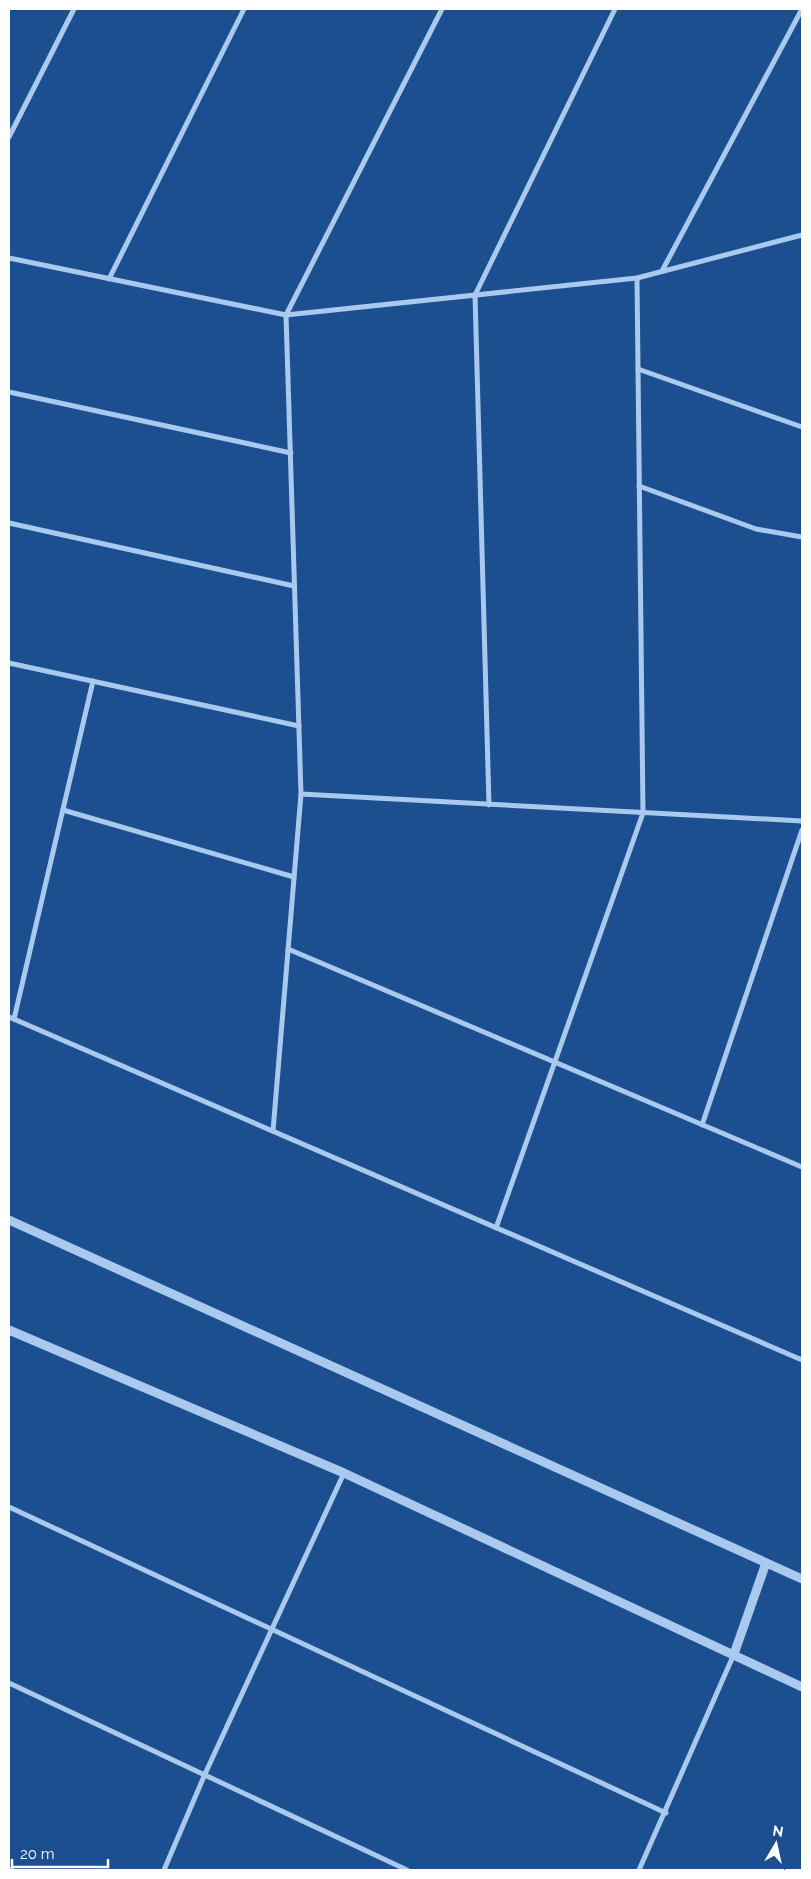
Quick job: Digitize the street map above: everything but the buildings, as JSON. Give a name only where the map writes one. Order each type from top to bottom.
[{"type":"street","points":[[9,137],[74,9]]},
{"type":"street","points":[[109,279],[244,9]]},
{"type":"street","points":[[272,1131],[301,794],[286,315],[442,9]]},
{"type":"street","points":[[489,805],[475,295],[615,9]]},
{"type":"street","points":[[662,271],[802,9]]},
{"type":"street","points":[[9,258],[286,315],[637,278],[802,235]]},
{"type":"street","points":[[496,1228],[643,813],[637,278]]},
{"type":"street","points":[[638,369],[802,427]]},
{"type":"street","points":[[9,392],[291,453]]},
{"type":"street","points":[[639,486],[756,529],[802,537]]},
{"type":"street","points":[[9,523],[294,586]]},
{"type":"street","points":[[9,662],[299,726]]},
{"type":"street","points":[[93,681],[11,1018],[802,1360]]},
{"type":"street","points":[[301,794],[802,821]]},
{"type":"street","points":[[63,810],[294,877]]},
{"type":"street","points":[[702,1125],[802,830]]},
{"type":"street","points":[[288,949],[802,1167]]},
{"type":"street","points":[[9,1220],[802,1579]]},
{"type":"street","points":[[9,1330],[344,1473],[802,1687]]},
{"type":"street","points":[[164,1870],[205,1774],[273,1631],[344,1473]]},
{"type":"street","points":[[9,1507],[666,1813]]},
{"type":"street","points":[[639,1870],[666,1813],[734,1654],[766,1562]]},
{"type":"street","points":[[9,1683],[407,1870]]}]
